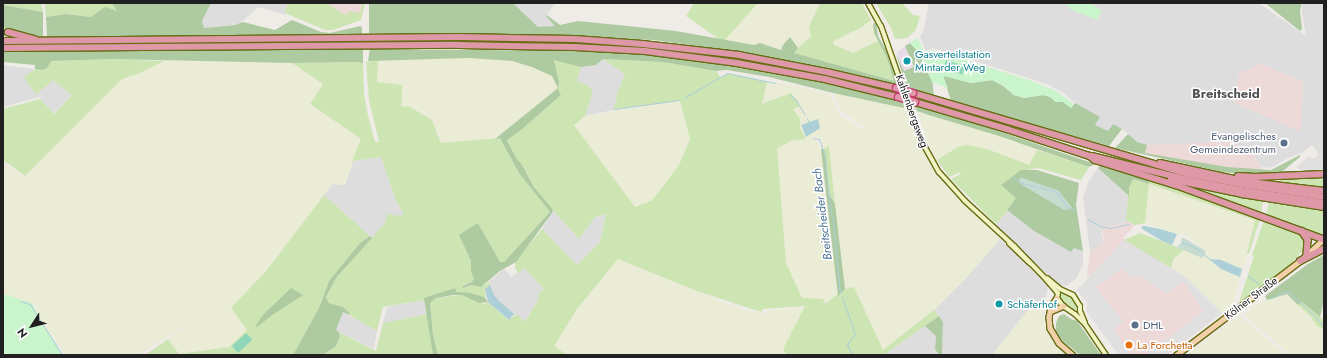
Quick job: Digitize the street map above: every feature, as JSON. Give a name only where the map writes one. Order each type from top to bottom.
[{"type":"highway","points":[[8,32],[43,41]]},
{"type":"highway","points":[[3,41],[451,37],[575,39],[643,44],[739,55],[827,72],[896,88],[1101,150],[1190,174],[1324,203]]},
{"type":"highway","points":[[3,48],[443,45],[575,47],[644,51],[737,63],[825,79],[898,97],[1008,129],[1110,162],[1189,180],[1271,192],[1324,191]]},
{"type":"highway","points":[[1117,154],[1221,175],[1271,192],[1324,207]]},
{"type":"highway","points":[[1110,162],[1129,170],[1210,196],[1324,239]]},
{"type":"highway","points":[[1129,170],[1209,188],[1324,197]]},
{"type":"highway","points":[[1221,175],[1275,177],[1324,174]]},
{"type":"highway","points":[[1302,231],[1308,240],[1307,255]]},
{"type":"highway","points":[[1300,261],[1324,249]]},
{"type":"main road","name":"Kölner Straße","points":[[1176,355],[1300,261],[1324,239]]},
{"type":"main road","points":[[1058,298],[1051,311],[1049,322],[1054,336],[1074,355]]},
{"type":"main road","points":[[1051,311],[1063,306]]},
{"type":"street","name":"Kahlenbergsweg","points":[[868,3],[881,26],[915,125],[933,164],[959,194],[1007,241],[1012,248],[1031,264],[1058,293]]},
{"type":"street","name":"Kahlenbergsweg","points":[[1044,277],[1062,290],[1073,295],[1080,306],[1077,312]]},
{"type":"street","points":[[1058,298],[1058,293],[1062,290]]},
{"type":"street","name":"Kahlenbergsweg","points":[[1058,298],[1063,306],[1077,312],[1106,355]]},
{"type":"shaded area","points":[[211,3],[287,3],[285,15],[259,7],[239,24],[204,28],[202,21]]},
{"type":"shaded area","points":[[326,3],[362,3],[360,14],[347,15]]},
{"type":"shaded area","points":[[513,3],[555,3],[546,16],[556,26],[538,27]]},
{"type":"shaded area","points":[[929,3],[1259,3],[1306,36],[1302,12],[1303,3],[1324,3],[1324,160],[1312,145],[1302,153],[1288,158],[1271,168],[1261,167],[1251,151],[1231,143],[1205,143],[1144,153],[1125,140],[1129,134],[1113,124],[1108,131],[1095,125],[1099,117],[1075,103],[1064,93],[1047,84],[933,48],[926,51],[920,37],[924,28]],"holes":[[[1260,63],[1234,102],[1240,71],[1246,71]]]},
{"type":"shaded area","points":[[905,47],[914,68],[904,72],[897,53]]},
{"type":"shaded area","points":[[603,59],[625,74],[616,96],[617,99],[613,110],[585,116],[593,91],[576,81],[581,67],[596,65]]},
{"type":"shaded area","points":[[1260,63],[1303,82],[1301,132],[1233,102],[1240,71],[1246,71]]},
{"type":"shaded area","points":[[3,65],[35,69],[24,77],[53,80],[72,95],[53,114],[39,97],[3,107]]},
{"type":"shaded area","points":[[1221,142],[1231,143],[1251,151],[1263,171],[1209,165],[1144,153],[1147,145]]},
{"type":"shaded area","points":[[1319,154],[1324,160],[1324,169],[1300,172],[1297,166],[1310,156],[1313,159]]},
{"type":"shaded area","points":[[381,157],[397,203],[403,211],[403,216],[385,223],[372,238],[324,195],[332,184],[345,185],[352,161]]},
{"type":"shaded area","points":[[1098,168],[1129,196],[1126,223],[1106,227],[1101,233],[1104,243],[1090,252],[1083,198],[1089,180]]},
{"type":"shaded area","points":[[553,210],[579,239],[595,217],[606,214],[600,242],[577,265],[542,229]]},
{"type":"shaded area","points":[[1008,211],[1034,231],[1071,252],[1074,248],[1083,251],[1083,264],[1076,279],[1066,286],[1058,285],[995,225]]},
{"type":"shaded area","points":[[1126,221],[1135,225],[1123,238],[1187,278],[1222,313],[1167,355],[1119,355],[1086,310],[1088,304],[1077,290],[1090,276],[1087,275],[1090,252],[1104,243],[1102,226],[1106,227],[1126,223]]},
{"type":"shaded area","points":[[1000,239],[1048,285],[1045,304],[1033,304],[992,355],[942,355],[943,322],[934,310],[966,278]]},
{"type":"shaded area","points":[[1124,240],[1187,278],[1222,313],[1164,355],[1146,355],[1204,311],[1183,282],[1166,294],[1139,275],[1132,279],[1123,268],[1096,287],[1123,322],[1113,330],[1131,355],[1119,355],[1093,321],[1086,310],[1088,304],[1077,290]]},
{"type":"shaded area","points":[[524,268],[544,289],[539,293],[538,300],[525,322],[517,314],[514,315],[503,307],[492,295],[489,282],[504,269],[511,277]]},
{"type":"shaded area","points":[[426,300],[428,314],[383,323],[387,307]]},
{"type":"shaded area","points":[[343,312],[377,331],[374,349],[335,330]]},
{"type":"shaded area","points":[[925,326],[936,336],[935,349],[939,355],[884,355]]},
{"type":"green space","points":[[3,3],[41,3],[43,12],[3,5]]},
{"type":"green space","points":[[45,3],[112,3],[118,11],[101,11],[91,17],[66,14],[46,17]]},
{"type":"green space","points":[[112,3],[211,3],[202,21],[204,28],[235,25],[243,22],[275,30],[292,20],[321,32],[330,33],[360,26],[362,27],[362,34],[47,37],[46,17],[66,14],[91,17],[105,7],[117,11]]},
{"type":"green space","points":[[287,3],[326,3],[346,15],[350,11],[360,13],[362,3],[365,3],[361,20],[333,30],[325,30],[285,13]]},
{"type":"green space","points":[[369,3],[513,3],[538,27],[555,26],[546,16],[547,15],[560,25],[578,21],[676,31],[754,45],[760,43],[781,50],[783,45],[790,37],[798,48],[794,53],[894,81],[887,58],[874,33],[873,24],[876,22],[878,36],[886,50],[900,87],[828,69],[759,55],[654,40],[514,34],[369,33]]},
{"type":"green space","points":[[694,3],[758,3],[725,40],[720,40],[686,16]]},
{"type":"green space","points":[[758,3],[814,3],[819,6],[809,27],[811,35],[798,48],[790,37],[782,50],[760,43],[754,45],[725,40]]},
{"type":"green space","points":[[820,3],[862,3],[871,20],[862,27],[833,41],[834,45],[853,53],[878,41],[887,58],[894,81],[793,53],[811,36],[809,27]]},
{"type":"green space","points":[[876,3],[902,3],[913,15],[920,16],[916,30],[907,38],[895,39],[891,28]]},
{"type":"green space","points":[[1067,3],[1090,3],[1102,11],[1097,20],[1070,9],[1070,6],[1066,6]]},
{"type":"green space","points":[[1265,3],[1302,3],[1300,11],[1302,29],[1300,31]]},
{"type":"green space","points":[[3,5],[43,12],[43,37],[3,27]]},
{"type":"green space","points":[[871,20],[878,41],[853,53],[834,45],[832,41],[862,27]]},
{"type":"green space","points":[[918,39],[925,53],[933,50],[1029,80],[1056,91],[1074,104],[1071,108],[1063,102],[1056,102],[1050,97],[1043,95],[1024,98],[1014,95],[1004,86],[992,80],[971,83],[943,76],[948,88],[932,82],[917,50],[910,43]]},
{"type":"green space","points":[[910,43],[917,50],[932,79],[934,96],[907,88],[896,54],[904,71],[914,67],[905,46]]},
{"type":"green space","points":[[363,49],[363,63],[111,59],[51,61],[47,68],[43,70],[35,69],[35,65],[3,62],[3,51]]},
{"type":"green space","points":[[370,49],[575,51],[645,55],[712,63],[846,87],[903,102],[904,108],[833,93],[769,77],[727,70],[716,71],[663,62],[603,59],[596,65],[581,67],[554,60],[559,82],[558,89],[561,95],[521,130],[507,140],[534,187],[553,210],[552,213],[516,262],[500,271],[481,287],[471,285],[463,288],[462,286],[472,282],[474,279],[471,271],[471,261],[459,235],[478,223],[500,262],[504,262],[550,212],[519,173],[500,138],[495,139],[558,88],[552,76],[532,67],[512,61],[468,58],[368,61]]},
{"type":"green space","points":[[468,58],[512,61],[532,67],[552,76],[558,89],[495,139],[441,143],[438,131],[400,106],[377,82],[378,60]]},
{"type":"green space","points":[[111,59],[164,61],[140,73],[122,79],[25,176],[3,160],[3,109],[40,99],[54,114],[72,95],[53,80],[36,95],[24,77],[35,69],[43,70],[51,61]]},
{"type":"green space","points":[[554,59],[581,67],[577,81],[587,85],[593,91],[585,116],[574,125],[635,207],[651,201],[658,193],[679,165],[690,139],[680,101],[613,110],[617,99],[616,96],[625,74],[603,59],[663,62],[716,71],[721,78],[727,74],[731,74],[767,82],[762,104],[791,93],[800,106],[793,109],[800,119],[800,128],[806,139],[793,140],[777,148],[786,263],[802,298],[823,299],[825,304],[845,289],[854,287],[883,350],[934,310],[939,316],[884,355],[789,355],[784,352],[784,347],[805,306],[763,309],[761,312],[697,291],[618,259],[577,309],[554,346],[567,355],[513,355],[511,353],[509,355],[438,355],[433,335],[430,303],[436,298],[462,295],[484,304],[488,302],[508,320],[517,314],[525,322],[538,300],[539,293],[544,289],[524,268],[518,273],[515,268],[515,262],[542,229],[577,265],[600,242],[606,214],[595,217],[579,239],[539,195],[522,165],[516,159],[507,139],[521,130],[561,95],[558,89],[559,82]]},
{"type":"green space","points":[[378,60],[377,82],[402,85],[401,106],[410,107],[432,120],[441,143],[500,138],[519,173],[550,212],[504,262],[500,262],[478,223],[461,239],[471,261],[471,271],[474,279],[472,282],[462,285],[464,288],[471,285],[481,287],[489,282],[490,285],[485,289],[486,298],[455,292],[455,288],[425,298],[426,300],[383,307],[377,331],[349,315],[349,312],[343,307],[329,303],[326,297],[336,278],[385,223],[387,214],[402,216],[403,212],[397,203],[381,157],[352,161],[361,139],[310,104],[323,84],[292,63],[363,63],[364,94],[368,116],[375,142],[379,142],[369,100],[366,62]]},
{"type":"green space","points":[[946,60],[965,66],[962,75],[943,69]]},
{"type":"green space","points":[[164,61],[292,63],[323,84],[310,105],[361,139],[345,185],[332,184],[267,270],[231,308],[248,330],[229,347],[178,354],[168,339],[193,320],[138,355],[66,355],[41,319],[34,304],[3,295],[3,162],[24,178],[122,79],[140,73]]},
{"type":"green space","points":[[943,75],[971,83],[992,80],[1003,86],[1014,95],[1024,98],[1043,95],[1050,97],[1056,102],[1063,102],[1071,108],[1075,103],[1100,117],[1095,125],[1108,131],[1113,124],[1122,129],[1109,146],[951,101]]},
{"type":"green space","points":[[767,82],[775,84],[776,82],[830,94],[840,115],[862,129],[864,127],[841,110],[833,93],[904,108],[918,140],[945,185],[1000,239],[966,278],[934,310],[883,350],[854,288],[845,289],[829,147],[824,149],[819,138],[811,138],[818,142],[821,149],[838,296],[825,304],[823,299],[802,299],[791,276],[786,263],[777,147],[793,140],[806,139],[800,128],[800,119],[793,109],[800,106],[761,104]]},
{"type":"green space","points":[[680,101],[690,139],[679,165],[651,201],[635,207],[574,124],[585,116]]},
{"type":"green space","points":[[914,106],[981,125],[1095,164],[1089,167],[996,135],[917,111]]},
{"type":"green space","points":[[917,111],[996,135],[1037,150],[1029,165],[987,149],[958,147],[937,160],[927,141]]},
{"type":"green space","points":[[1128,134],[1137,142],[1147,145],[1145,153],[1227,167],[1271,170],[1300,155],[1300,157],[1279,174],[1257,175],[1222,172],[1115,148]]},
{"type":"green space","points":[[968,145],[987,149],[1029,165],[1037,150],[1089,167],[1081,180],[1038,168],[1021,171],[1001,185],[1016,198],[1007,210],[1008,211],[996,224],[951,179],[961,174],[960,172],[949,177],[937,160],[958,147]]},
{"type":"green space","points":[[829,146],[835,204],[829,194],[824,149]]},
{"type":"green space","points":[[821,149],[824,149],[826,158],[829,194],[835,204],[845,289],[838,296]]},
{"type":"green space","points":[[1100,166],[1149,180],[1149,184],[1133,179],[1129,188],[1129,196],[1098,168]]},
{"type":"green space","points":[[1021,170],[1037,170],[1079,183],[1076,205],[1083,251],[1074,248],[1071,252],[1034,231],[1007,210],[1016,198],[1001,185]]},
{"type":"green space","points":[[1324,176],[1324,189],[1279,183],[1280,180]]},
{"type":"green space","points":[[1020,177],[1059,191],[1072,208],[1064,210],[1019,183]]},
{"type":"green space","points":[[1133,179],[1149,184],[1145,223],[1135,225],[1126,221],[1129,188]]},
{"type":"green space","points":[[1149,180],[1180,189],[1260,219],[1249,254],[1247,253],[1255,220],[1149,184]]},
{"type":"green space","points":[[1149,184],[1255,220],[1244,266],[1233,302],[1222,313],[1187,278],[1171,268],[1174,258],[1184,250],[1202,257],[1206,251],[1188,237],[1145,223]]},
{"type":"green space","points":[[1188,187],[1263,202],[1261,213]]},
{"type":"green space","points":[[324,195],[370,236],[360,243],[329,281],[319,308],[293,355],[145,355],[168,339],[179,354],[229,347],[247,330],[231,308],[267,270]]},
{"type":"green space","points":[[1269,203],[1324,211],[1324,234],[1321,237],[1266,215]]},
{"type":"green space","points":[[1264,220],[1296,231],[1306,240],[1302,251],[1293,262],[1241,302],[1240,299],[1254,256],[1252,255]]},
{"type":"green space","points":[[1140,233],[1184,250],[1174,258],[1171,268],[1124,240]]},
{"type":"green space","points":[[370,236],[372,238],[336,278],[326,297],[329,303],[343,307],[349,312],[349,315],[343,312],[336,330],[339,332],[340,336],[336,346],[323,355],[293,355],[319,308],[329,281],[360,243]]},
{"type":"green space","points":[[1182,237],[1206,251],[1202,258],[1177,247],[1181,243]]},
{"type":"green space","points":[[1324,255],[1324,300],[1320,317],[1302,302],[1298,305],[1287,294],[1267,300],[1265,296],[1308,264]]},
{"type":"green space","points":[[618,259],[734,306],[764,315],[766,310],[804,308],[784,347],[784,352],[789,355],[567,355],[554,346],[577,309]]},
{"type":"green space","points":[[291,288],[303,295],[255,327],[263,315]]},
{"type":"green space","points":[[455,288],[456,292],[470,293],[484,297],[488,302],[479,303],[462,295],[453,295],[436,298],[430,303],[433,335],[438,355],[433,355],[424,298]]},
{"type":"green space","points":[[1064,292],[1071,295],[1074,299],[1078,307],[1078,311],[1072,311],[1059,299],[1060,294]]},
{"type":"green space","points":[[3,294],[32,303],[63,355],[3,355]]},
{"type":"green space","points":[[1287,294],[1324,332],[1324,355],[1291,355],[1245,316],[1251,308],[1267,300]]},
{"type":"green space","points":[[1302,302],[1324,321],[1324,329],[1317,326],[1311,317],[1298,305]]},
{"type":"green space","points":[[1033,304],[1044,305],[1044,325],[1048,334],[1068,355],[992,355]]},
{"type":"green space","points":[[428,314],[433,355],[323,355],[330,351],[340,336],[339,332],[376,351],[383,323]]},
{"type":"green space","points":[[1064,314],[1077,321],[1101,355],[1080,355],[1063,341],[1056,332],[1056,323],[1059,316]]},
{"type":"green space","points":[[939,316],[943,322],[942,355],[939,355],[935,349],[936,336],[925,326]]},
{"type":"green space","points":[[1239,316],[1287,355],[1186,355]]},
{"type":"green space","points":[[246,333],[252,339],[238,353],[232,346]]},
{"type":"water","points":[[818,119],[820,128],[806,137],[801,125]]},
{"type":"water","points":[[1144,226],[1177,234],[1172,245],[1142,229],[1141,227]]},
{"type":"water","points":[[1209,259],[1221,260],[1242,269],[1240,277],[1221,269]]},
{"type":"water","points":[[490,285],[494,295],[514,314],[509,320],[488,302],[485,289]]},
{"type":"waterway","points":[[684,98],[727,73],[775,83]]},
{"type":"waterway","points":[[790,95],[796,100],[805,115]]},
{"type":"waterway","points":[[614,109],[678,100]]},
{"type":"waterway","points":[[807,118],[809,123]]},
{"type":"waterway","name":"Breitscheider Bach","points":[[813,138],[819,139],[824,153],[831,214],[833,218],[840,293]]},
{"type":"waterway","points":[[1013,177],[1021,183],[1052,190],[1058,194],[1068,208],[1075,210]]},
{"type":"waterway","points":[[1088,219],[1099,226],[1110,228],[1129,224]]},
{"type":"waterway","points":[[1182,242],[1194,247],[1210,259]]},
{"type":"waterway","points":[[1248,276],[1259,284]]},
{"type":"waterway","points":[[1278,295],[1284,292],[1289,292],[1314,315],[1324,328]]},
{"type":"waterway","name":"Breitscheider Bach","points":[[842,297],[855,334],[847,344],[852,355]]},
{"type":"waterway","points":[[1270,298],[1275,297]]},
{"type":"waterway","points":[[20,301],[30,304],[62,355]]},
{"type":"place","name":"Gasverteilstation Mintarder Weg","points":[[907,61]]},
{"type":"place","name":"Evangelisches Gemeindezentrum","points":[[1284,143]]},
{"type":"place","name":"Schäferhof","points":[[999,304]]},
{"type":"place","name":"DHL","points":[[1135,325]]},
{"type":"place","name":"La Forchetta","points":[[1129,345]]},
{"type":"district","name":"Breitscheid","points":[[1226,94]]}]
